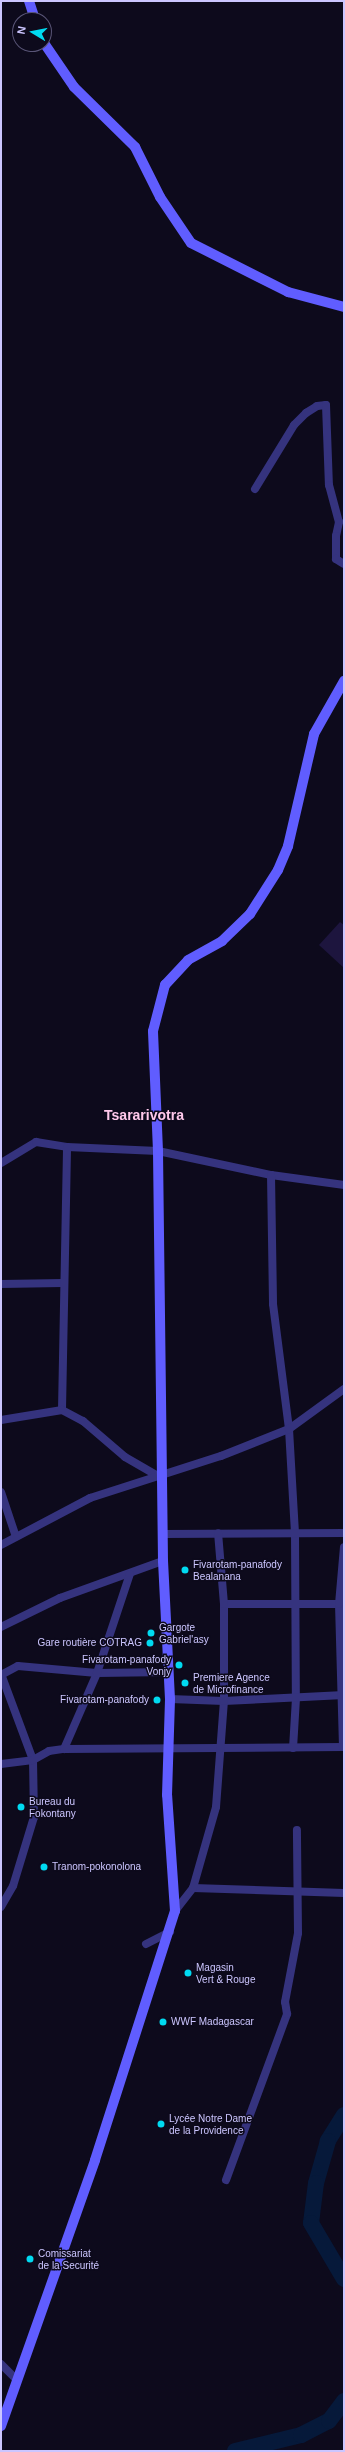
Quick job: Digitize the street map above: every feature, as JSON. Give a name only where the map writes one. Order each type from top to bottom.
[{"type":"street","points":[[28,1],[32,12]]},
{"type":"street","points":[[50,52],[74,87],[135,147],[160,197],[191,243],[288,292],[344,307]]},
{"type":"street","points":[[255,489],[294,425],[311,409],[326,405],[329,485],[339,522],[336,559],[344,564]]},
{"type":"street","points":[[1,2426],[171,1931],[175,1912],[168,1795],[170,1748],[169,1672],[163,1534],[158,1474],[158,1152],[153,1031],[165,985],[188,960],[222,941],[250,914],[278,870],[288,846],[314,734],[344,681]]},
{"type":"street","points":[[1,1163],[36,1142],[67,1147],[158,1152],[270,1175],[344,1185]]},
{"type":"street","points":[[62,1410],[63,1283],[67,1147]]},
{"type":"street","points":[[270,1175],[273,1304],[289,1429],[295,1533],[293,1605],[296,1698],[293,1748]]},
{"type":"street","points":[[1,1284],[63,1283]]},
{"type":"street","points":[[1,1545],[90,1498],[158,1474],[221,1456],[289,1429],[344,1389]]},
{"type":"street","points":[[1,1420],[62,1410],[83,1421],[125,1457],[158,1474]]},
{"type":"street","points":[[1,1492],[16,1536]]},
{"type":"street","points":[[175,1912],[193,1888],[216,1807],[224,1700],[224,1604],[218,1533]]},
{"type":"street","points":[[163,1534],[344,1533]]},
{"type":"street","points":[[1,1764],[33,1760],[49,1751],[64,1749],[343,1748],[344,1695],[341,1610],[344,1547]]},
{"type":"street","points":[[1,1627],[60,1598],[164,1561]]},
{"type":"street","points":[[64,1749],[97,1673],[130,1574]]},
{"type":"street","points":[[224,1604],[293,1605],[341,1610]]},
{"type":"street","points":[[1,1907],[13,1886],[28,1845],[34,1818],[33,1760],[1,1675],[18,1666],[97,1673],[169,1672]]},
{"type":"street","points":[[170,1699],[224,1700],[344,1695]]},
{"type":"street","points":[[226,2180],[287,2014],[285,2002],[298,1933],[296,1893],[298,1830]]},
{"type":"street","points":[[193,1888],[296,1893],[344,1893]]},
{"type":"street","points":[[146,1944],[171,1931]]},
{"type":"street","points":[[1,2364],[17,2380]]},
{"type":"building","points":[[340,922],[344,925],[344,968],[319,945]]},
{"type":"waterway","points":[[344,2115],[328,2141],[316,2183],[311,2223],[344,2279]]},
{"type":"waterway","points":[[235,2451],[301,2435],[329,2421],[344,2401]]},
{"type":"place","name":"Fivarotam-panafody Bealanana","points":[[185,1570]]},
{"type":"place","name":"Gargote Gabriel'asy","points":[[151,1633]]},
{"type":"place","name":"Gare routière COTRAG","points":[[150,1643]]},
{"type":"place","name":"Fivarotam-panafody Vonjy","points":[[179,1665]]},
{"type":"place","name":"Premiere Agence de Microfinance","points":[[185,1683]]},
{"type":"place","name":"Fivarotam-panafody","points":[[157,1700]]},
{"type":"place","name":"Bureau du Fokontany","points":[[21,1807]]},
{"type":"place","name":"Tranom-pokonolona","points":[[44,1867]]},
{"type":"place","name":"Magasin Vert & Rouge","points":[[188,1973]]},
{"type":"place","name":"WWF Madagascar","points":[[163,2022]]},
{"type":"place","name":"Lycée Notre Dame de la Providence","points":[[161,2124]]},
{"type":"place","name":"Comissariat de la Securité","points":[[30,2259]]},
{"type":"district","name":"Tsararivotra","points":[[144,1115]]}]
